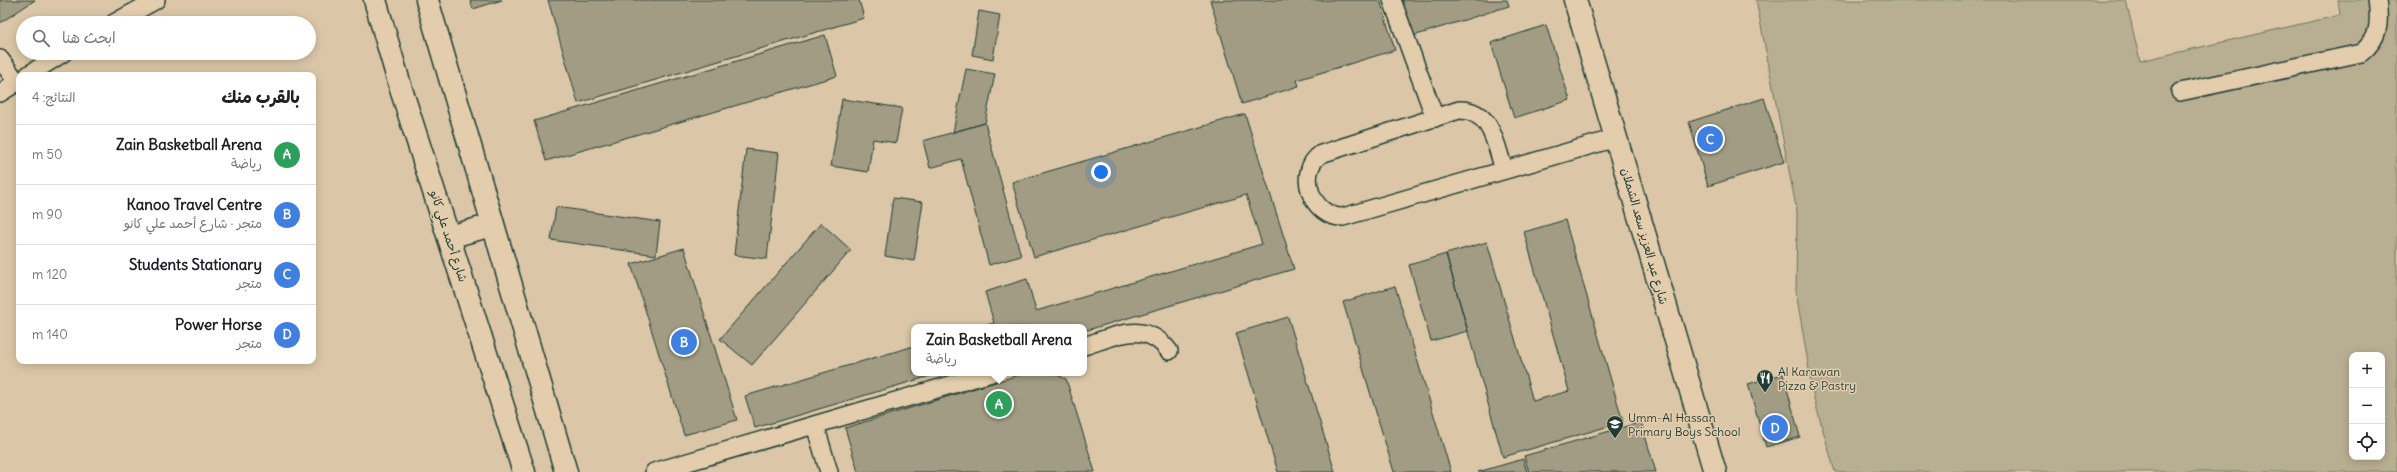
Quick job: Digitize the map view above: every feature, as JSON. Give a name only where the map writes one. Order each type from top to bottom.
[{"type":"main road","name":"شارع أحمد علي كانو","points":[[375,0],[524,472]]},
{"type":"main road","points":[[427,0],[492,225],[566,472]]},
{"type":"main road","name":"شارع عبد العزيز سعد الشملان","points":[[1574,0],[1715,472]]},
{"type":"main road","points":[[449,237],[492,225]]},
{"type":"lane","points":[[127,16],[156,0]]},
{"type":"lane","points":[[1392,0],[1435,118]]},
{"type":"lane","points":[[2180,92],[2362,53],[2370,46],[2376,36],[2380,24],[2377,0]]},
{"type":"lane","points":[[0,59],[16,74]]},
{"type":"lane","points":[[32,72],[51,60]]},
{"type":"lane","points":[[0,93],[16,82]]},
{"type":"lane","points":[[1504,170],[1490,127],[1478,113],[1469,109],[1460,110],[1321,154],[1310,164],[1308,180],[1315,204],[1319,209],[1330,216],[1343,217],[1616,138]]},
{"type":"lane","points":[[1087,345],[1136,331],[1149,334],[1161,340],[1169,351]]},
{"type":"lane","points":[[654,472],[980,376]]},
{"type":"lane","points":[[815,425],[829,472]]},
{"type":"shaded area","points":[[1756,0],[2126,0],[2140,61],[2340,15],[2338,0],[2397,0],[2397,472],[1835,472],[1814,399],[1796,292],[1797,212]]},
{"type":"building","points":[[0,0],[35,0],[0,23]]},
{"type":"building","points":[[470,0],[502,0],[473,9]]},
{"type":"building","points":[[548,0],[859,0],[864,18],[578,103]]},
{"type":"building","points":[[1210,0],[1380,0],[1395,50],[1297,80],[1299,86],[1242,104]]},
{"type":"building","points":[[1395,0],[1507,0],[1509,6],[1407,38]]},
{"type":"building","points":[[979,11],[1000,15],[993,59],[972,55]]},
{"type":"building","points":[[1546,25],[1570,100],[1514,118],[1491,43]]},
{"type":"building","points":[[825,35],[837,76],[546,161],[534,121]]},
{"type":"building","points":[[966,69],[995,74],[985,123],[953,132]]},
{"type":"building","points":[[1764,98],[1784,162],[1708,186],[1689,122]]},
{"type":"building","points":[[842,99],[902,108],[896,143],[873,139],[868,172],[831,166]]},
{"type":"building","points":[[1245,114],[1294,269],[1087,330],[1087,324],[990,324],[994,323],[985,292],[1027,279],[1036,311],[1262,244],[1246,195],[1034,257],[1012,182]]},
{"type":"building","points":[[985,123],[1021,256],[989,265],[961,159],[930,168],[923,141]]},
{"type":"building","points":[[746,149],[779,153],[767,259],[734,255]]},
{"type":"building","points":[[893,198],[923,202],[914,261],[885,256]]},
{"type":"building","points":[[556,207],[660,222],[656,255],[551,240]]},
{"type":"building","points":[[1565,220],[1623,422],[1503,457],[1446,254],[1487,242],[1533,401],[1569,391],[1524,232]]},
{"type":"building","points":[[821,223],[851,250],[752,365],[720,339]]},
{"type":"building","points":[[684,248],[737,420],[684,435],[631,264]]},
{"type":"building","points":[[1446,254],[1468,331],[1431,341],[1409,265]]},
{"type":"building","points":[[1395,286],[1451,472],[1394,472],[1343,302]]},
{"type":"building","points":[[1288,317],[1335,472],[1278,472],[1236,333]]},
{"type":"building","points":[[911,347],[911,376],[930,376],[755,428],[745,396]]},
{"type":"building","points":[[1783,374],[1800,437],[1766,447],[1748,384]]},
{"type":"building","points":[[1015,376],[1060,376],[1066,379],[1095,472],[858,472],[845,428]]},
{"type":"building","name":"Umm-Al Hassan Primary Boys School","points":[[1641,422],[1656,472],[1529,472],[1524,456]]},
{"type":"building","points":[[1523,459],[1527,472],[1478,472]]},
{"type":"place","name":"Students Stationary","points":[[1710,139]]},
{"type":"place","name":"Kanoo Travel Centre","points":[[684,342]]},
{"type":"place","name":"Al Karawan Pizza & Pastry","points":[[1765,393]]},
{"type":"place","name":"Zain Basketball Arena","points":[[999,404]]},
{"type":"place","name":"Power Horse","points":[[1775,428]]},
{"type":"place","name":"Umm-Al Hassan Primary Boys School","points":[[1615,439]]}]
